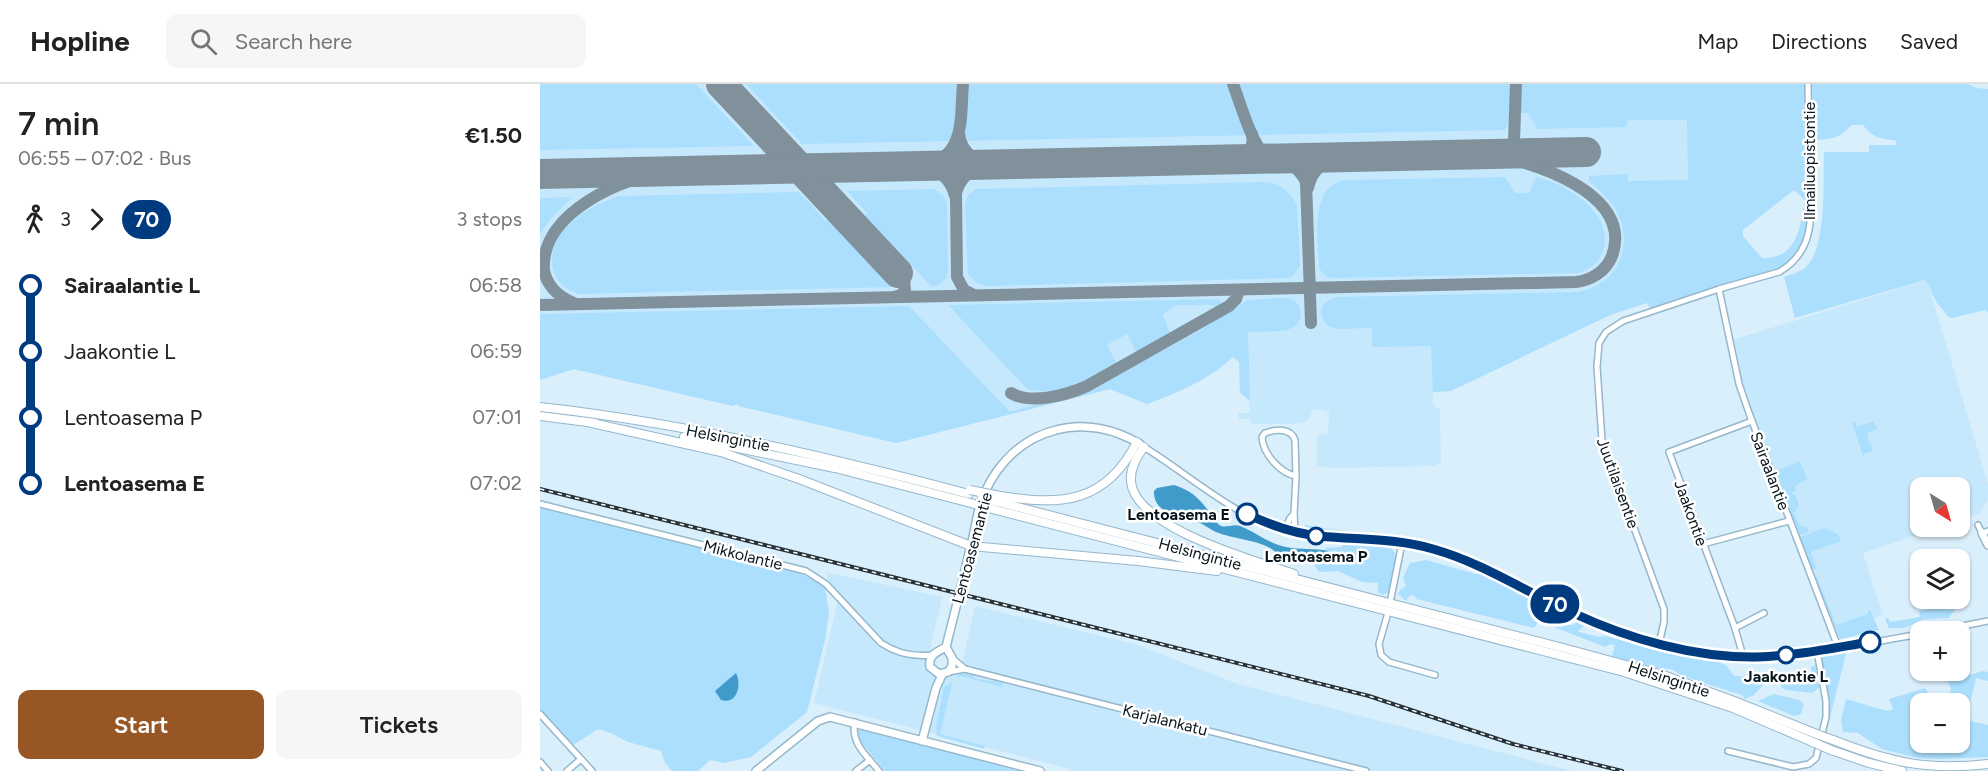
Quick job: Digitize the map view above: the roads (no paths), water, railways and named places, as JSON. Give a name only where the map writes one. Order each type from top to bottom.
[{"type":"highway","name":"Helsingintie","points":[[540,407],[684,429],[796,451],[913,479],[1260,578],[1624,672],[1733,708],[1831,750],[1902,771]]},
{"type":"highway","name":"Helsingintie","points":[[540,416],[672,435],[969,495]]},
{"type":"highway","points":[[592,423],[721,452],[799,479],[971,546],[1138,561],[1260,578]]},
{"type":"highway","points":[[969,495],[998,503],[1062,500],[1085,494],[1119,471],[1137,442]]},
{"type":"highway","points":[[1144,447],[1134,465],[1132,486],[1138,499],[1159,519],[1190,536],[1230,552],[1353,593]]},
{"type":"highway","name":"Helsingintie","points":[[998,503],[1663,675],[1871,755],[1911,765],[1948,767],[1988,764]]},
{"type":"highway","points":[[1869,762],[1878,771]]},
{"type":"main road","name":"Lentoasemantie","points":[[946,647],[978,510],[1000,467],[1024,444],[1048,432],[1071,427],[1083,426],[1118,433],[1144,447]]},
{"type":"main road","points":[[1985,532],[1988,545]]},
{"type":"main road","points":[[922,741],[939,672],[930,659],[946,647],[951,656],[952,666],[939,672]]},
{"type":"main road","points":[[935,653],[944,652],[951,656]]},
{"type":"main road","points":[[756,771],[821,718],[835,717],[1040,771]]},
{"type":"street","name":"Ilmailuopistontie","points":[[1719,289],[1779,272],[1794,261],[1805,246],[1810,223],[1808,84]]},
{"type":"street","name":"Sairaalantie","points":[[1719,289],[1739,384],[1838,647]]},
{"type":"street","name":"Juutilaisentie","points":[[1659,644],[1664,622],[1664,609],[1602,441],[1597,352],[1601,337],[1615,325],[1719,289]]},
{"type":"street","name":"Jaakontie","points":[[1743,657],[1735,627],[1669,452],[1752,421]]},
{"type":"street","points":[[1295,532],[1294,514],[1296,476],[1296,447],[1293,434],[1288,431],[1265,433],[1262,437],[1262,446],[1266,452],[1289,475],[1296,476]]},
{"type":"street","name":"Lentoasemantie","points":[[1144,447],[1247,514],[1285,530],[1319,536],[1376,539],[1432,549],[1472,563],[1587,620],[1659,644],[1743,657],[1782,656],[1910,636]]},
{"type":"street","name":"Mikkolantie","points":[[540,504],[811,573],[832,590],[881,643],[892,649],[918,656]]},
{"type":"street","points":[[1285,530],[1294,514]]},
{"type":"street","points":[[1703,544],[1789,521]]},
{"type":"street","points":[[1978,525],[1985,532]]},
{"type":"street","points":[[1391,598],[1402,543]]},
{"type":"street","points":[[1735,627],[1764,613]]},
{"type":"street","points":[[1387,616],[1379,644],[1381,655],[1389,662],[1435,675]]},
{"type":"street","points":[[1970,625],[1988,621]]},
{"type":"street","points":[[1728,751],[1793,767],[1809,764],[1816,758],[1826,717],[1826,702],[1816,651]]},
{"type":"street","points":[[918,656],[935,653]]},
{"type":"street","points":[[918,656],[939,672]]},
{"type":"street","name":"Karjalankatu","points":[[951,656],[965,669]]},
{"type":"street","name":"Karjalankatu","points":[[939,672],[965,669],[1347,769],[1366,771]]},
{"type":"street","points":[[540,714],[592,771]]},
{"type":"street","points":[[855,722],[853,735],[858,745],[879,771]]},
{"type":"street","points":[[567,771],[581,759]]},
{"type":"street","points":[[856,771],[870,760]]},
{"type":"street","points":[[540,762],[548,771]]},
{"type":"railway","points":[[540,489],[1369,696],[1513,744],[1622,771]]},
{"type":"place","name":"Lentoasema E","points":[[1247,514]]},
{"type":"place","name":"Lentoasema P","points":[[1316,536]]},
{"type":"place","name":"Jaakontie L","points":[[1786,655]]}]
